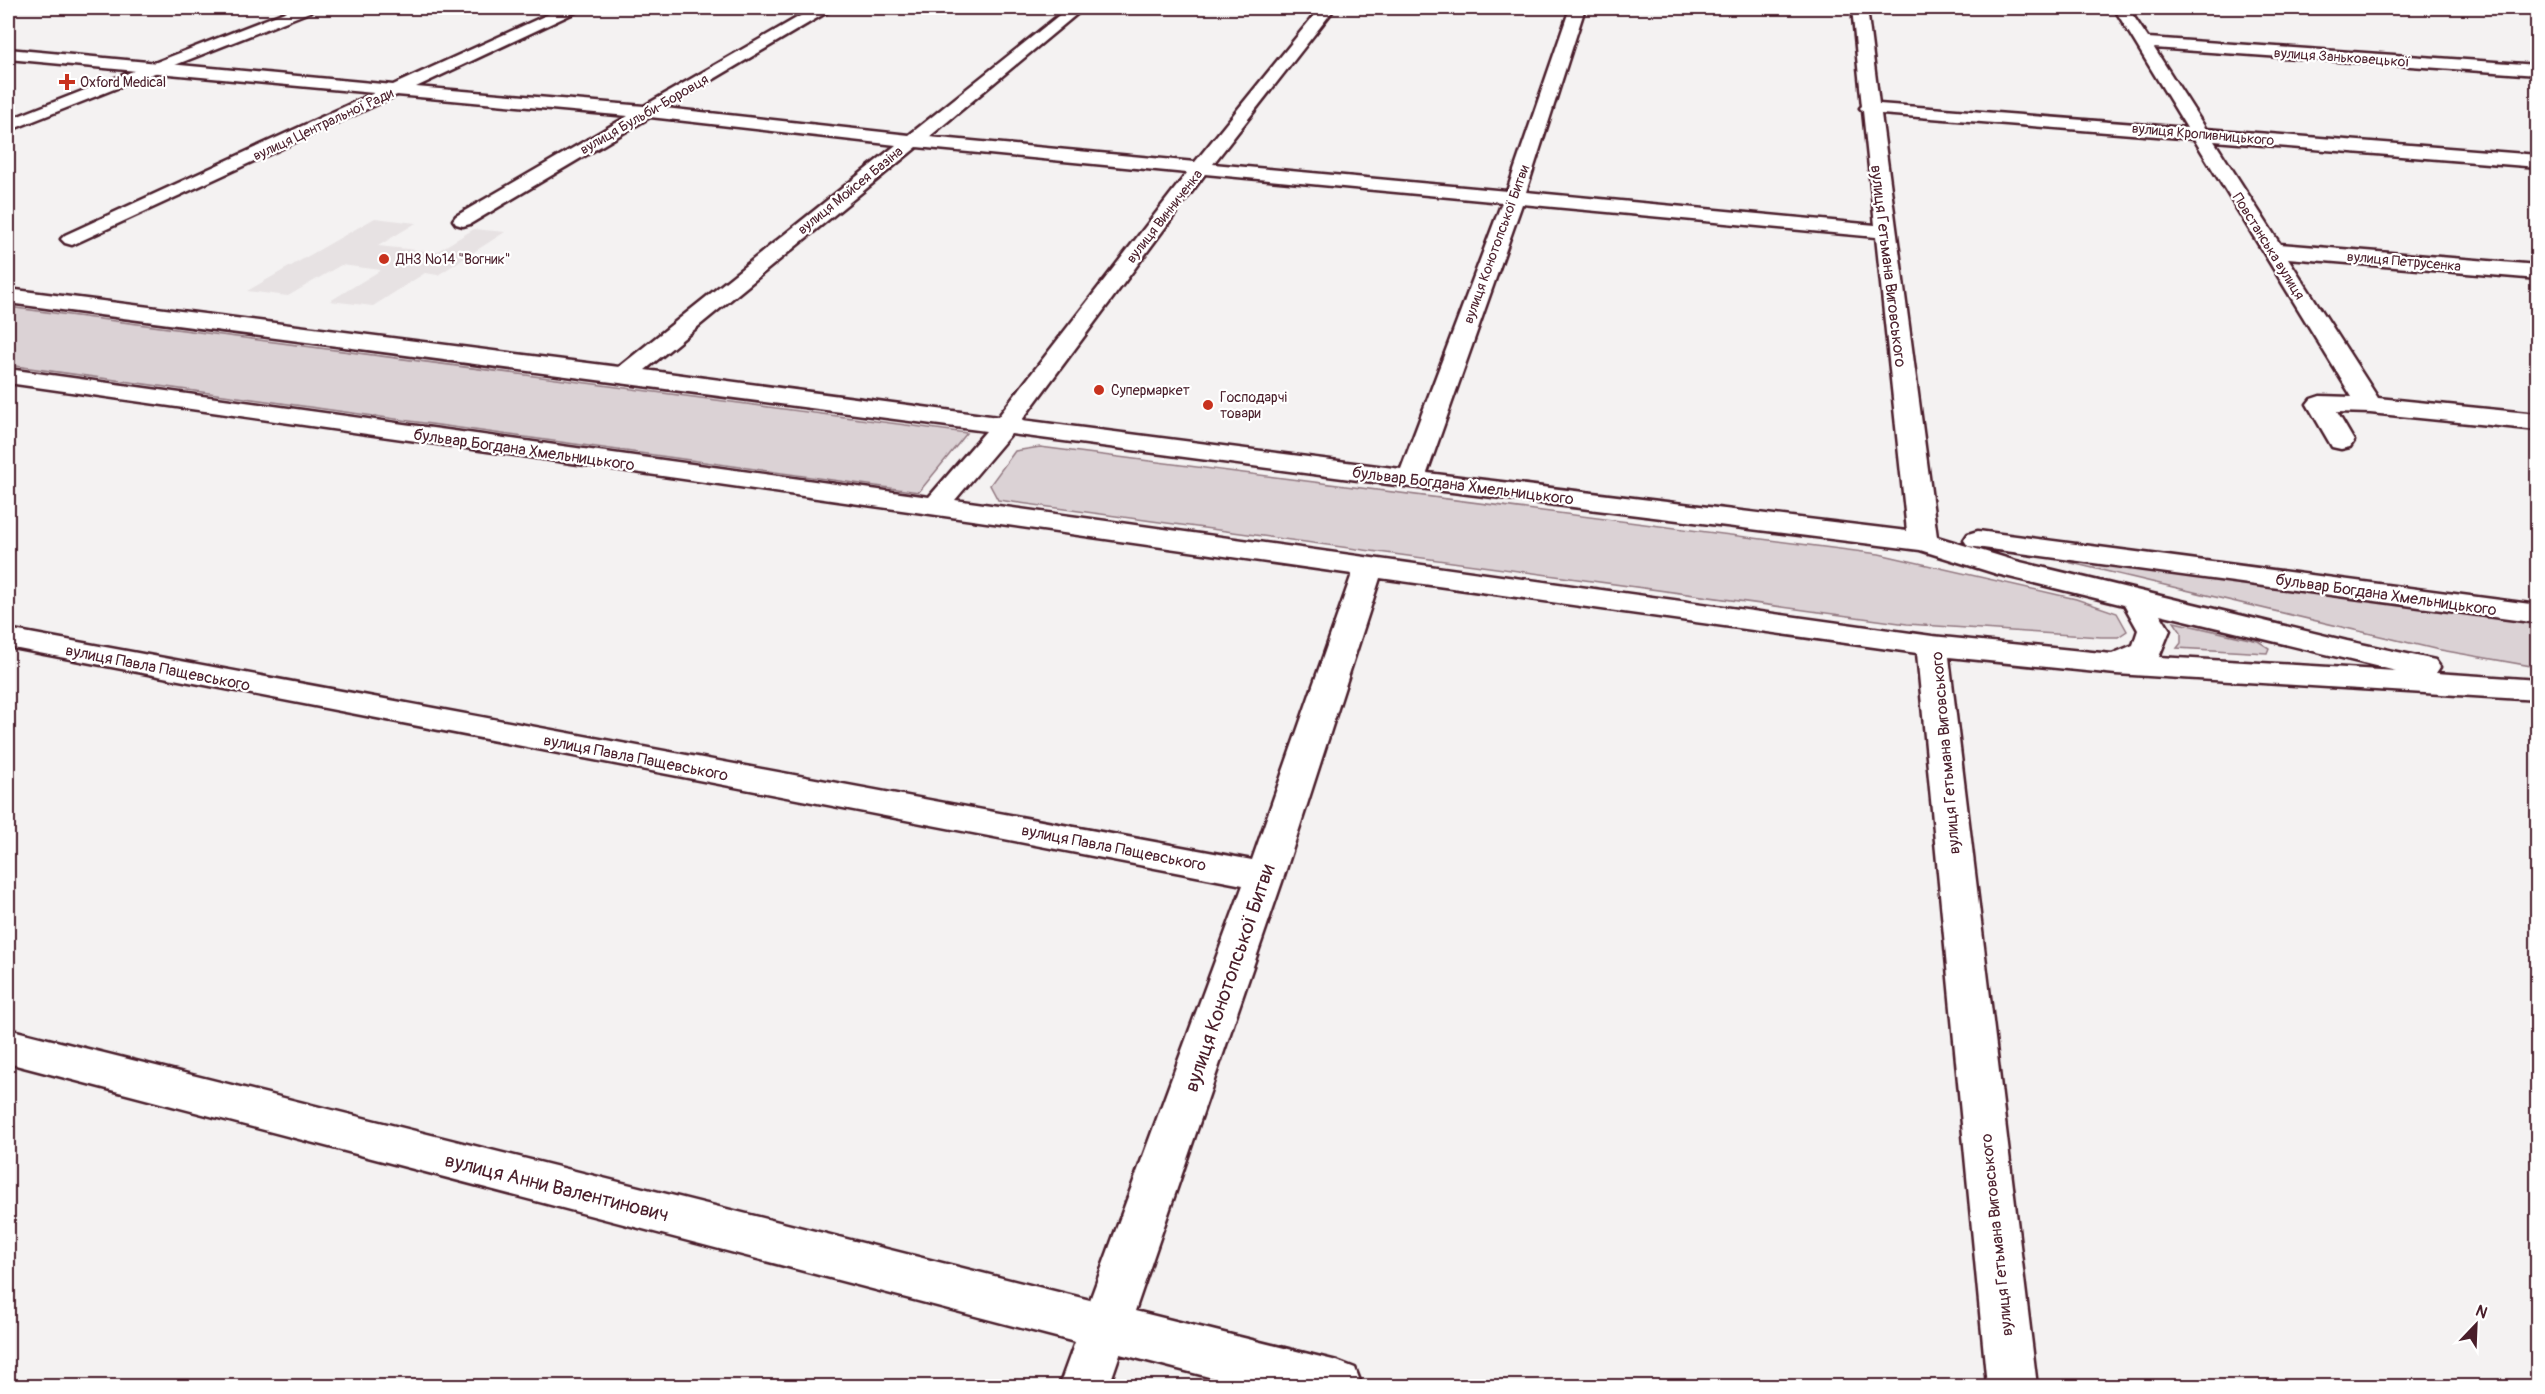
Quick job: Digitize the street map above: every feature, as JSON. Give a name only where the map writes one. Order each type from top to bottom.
[{"type":"street","points":[[8,126],[307,8]]},
{"type":"street","name":"вулиця Центральної Ради","points":[[72,239],[573,8]]},
{"type":"street","name":"вулиця Бульби-Боровця","points":[[463,220],[824,8]]},
{"type":"street","name":"вулиця Мойсея Базіна","points":[[624,375],[1077,8]]},
{"type":"street","name":"вулиця Винниченка","points":[[1003,427],[1200,168],[1328,8]]},
{"type":"street","name":"вулиця Конотопської Битви","points":[[1411,479],[1514,198],[1578,8]]},
{"type":"street","name":"вулиця Гетьмана Виговського","points":[[1859,8],[1869,108],[1923,542]]},
{"type":"street","name":"Повстанська вулиця","points":[[2121,8],[2146,43],[2271,250],[2370,405]]},
{"type":"street","name":"вулиця Заньковецької","points":[[2146,43],[2538,70]]},
{"type":"street","points":[[8,54],[394,91],[649,112],[910,141],[1885,232]]},
{"type":"street","name":"вулиця Кропивницького","points":[[1869,108],[2538,161]]},
{"type":"street","name":"вулиця Петрусенка","points":[[2271,250],[2538,272]]},
{"type":"street","name":"бульвар Богдана Хмельницького","points":[[8,296],[624,375],[1003,427],[1923,542]]},
{"type":"street","name":"бульвар Богдана Хмельницького","points":[[8,376],[1932,646]]},
{"type":"street","points":[[2341,441],[2320,404],[2370,405],[2538,422]]},
{"type":"street","points":[[935,507],[1003,427]]},
{"type":"street","name":"бульвар Богдана Хмельницького","points":[[1978,540],[2538,614]]},
{"type":"street","points":[[1923,542],[2007,568],[2346,651],[2538,690]]},
{"type":"street","name":"вулиця Конотопської Битви","points":[[1084,1386],[1265,876],[1369,567]]},
{"type":"street","name":"вулиця Гетьмана Виговського","points":[[2012,1386],[1932,646],[2116,664],[2147,651],[2154,630],[2135,599]]},
{"type":"street","name":"вулиця Павла Пащевського","points":[[8,638],[1265,876]]},
{"type":"street","points":[[2116,664],[2538,690]]},
{"type":"street","name":"вулиця Анни Валентинович","points":[[8,1047],[1337,1386]]},
{"type":"shaded area","name":"ДНЗ №14 \"Вогник\"","points":[[375,218],[416,223],[378,246],[436,252],[474,229],[505,232],[438,275],[425,273],[373,306],[330,301],[381,270],[341,265],[288,296],[247,291]]},
{"type":"shaded area","points":[[8,307],[967,433],[919,492],[8,365]]},
{"type":"shaded area","points":[[1040,447],[1879,554],[2076,599],[2117,613],[2127,631],[2118,637],[2101,637],[1907,624],[998,500],[990,485],[1015,451]]},
{"type":"shaded area","points":[[1991,544],[2537,621],[2537,667],[2435,649]]},
{"type":"shaded area","points":[[2174,622],[2258,641],[2269,648],[2267,653],[2177,648],[2181,643],[2181,632]]},
{"type":"place","name":"Oxford Medical","points":[[67,82]]},
{"type":"place","name":"ДНЗ №14 \"Вогник\"","points":[[384,259]]},
{"type":"place","name":"Супермаркет","points":[[1099,390]]},
{"type":"place","name":"Господарчі товари","points":[[1208,405]]}]
